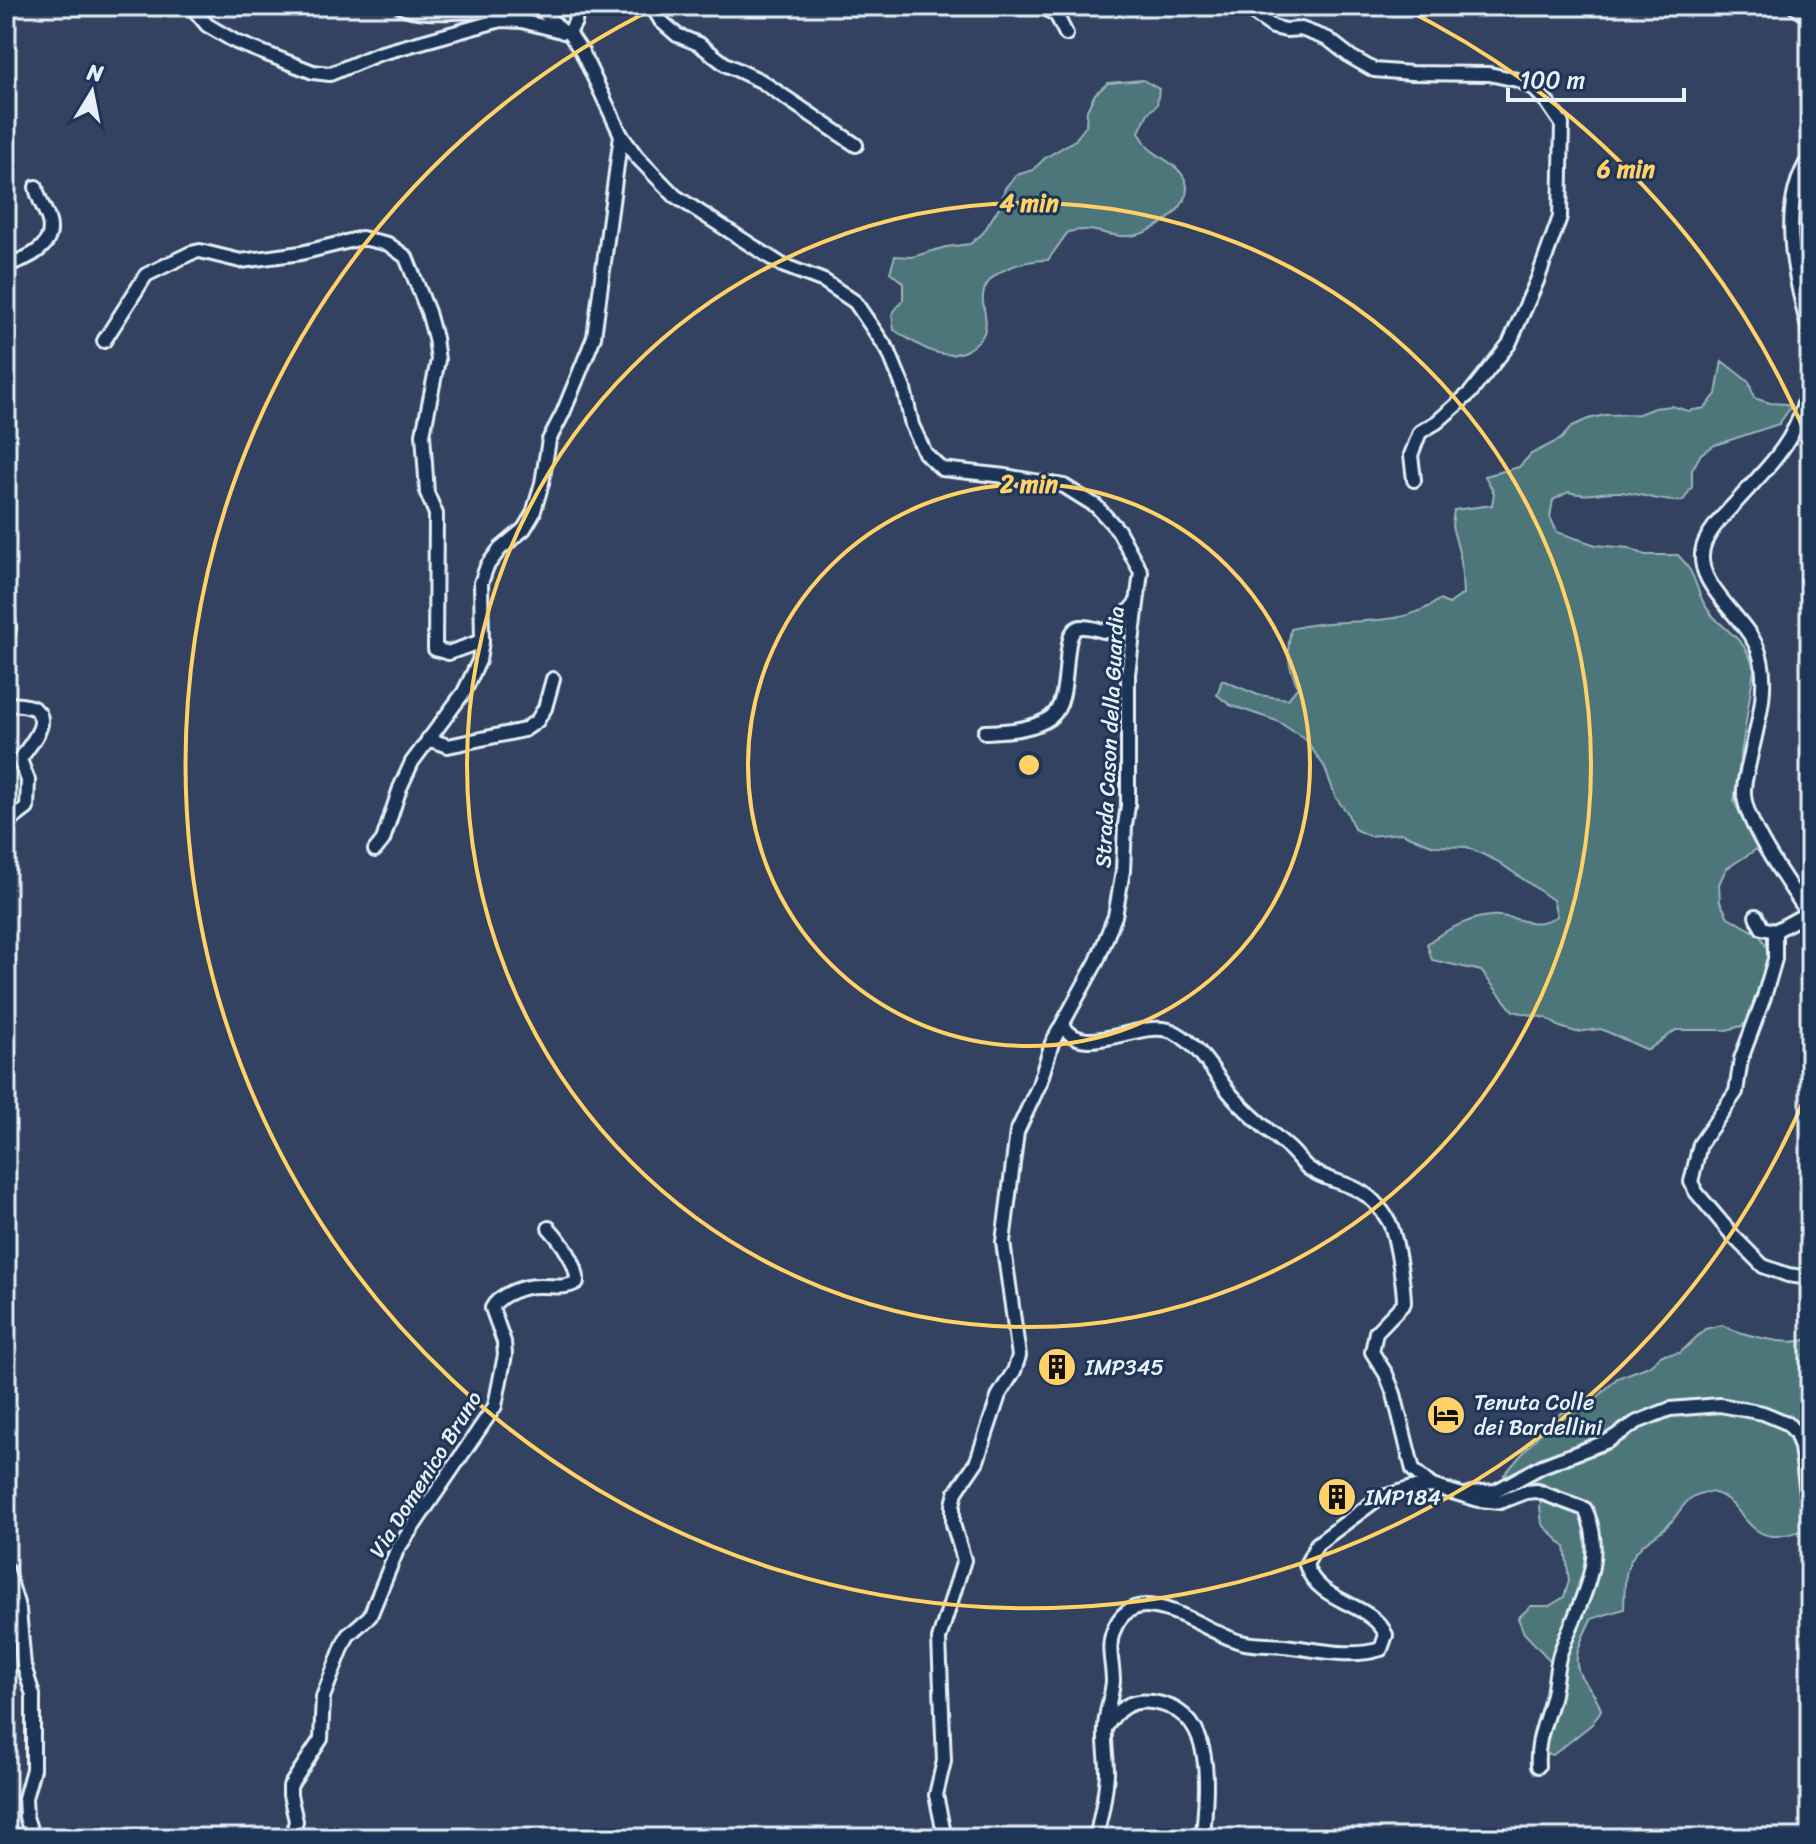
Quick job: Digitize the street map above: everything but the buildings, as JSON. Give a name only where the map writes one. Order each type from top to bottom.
[{"type":"street","points":[[191,6],[207,25],[236,42],[313,72],[330,74],[405,46],[501,20],[522,21],[566,32],[575,22],[577,6]]},
{"type":"street","points":[[400,6],[414,11],[503,9],[517,14],[522,21]]},
{"type":"street","name":"Strada Cason della Guardia","points":[[538,6],[582,52],[621,135],[637,157],[675,196],[782,265],[824,281],[855,302],[889,352],[904,389],[912,425],[925,453],[942,469],[1064,486],[1096,506],[1118,530],[1141,572],[1128,674],[1129,791],[1123,871],[1115,916],[1097,961],[1052,1043],[1039,1085],[1017,1132],[1003,1242],[1019,1356],[999,1395],[977,1461],[956,1492],[953,1505],[953,1524],[964,1560],[939,1639],[944,1750],[936,1795],[945,1838]]},
{"type":"street","points":[[652,6],[661,21],[677,35],[699,44],[725,64],[768,86],[856,145]]},
{"type":"street","points":[[1003,6],[1014,6]]},
{"type":"street","points":[[1043,6],[1057,16],[1066,34]]},
{"type":"street","points":[[1243,6],[1273,27],[1301,29],[1328,39],[1374,70],[1489,74],[1517,80],[1540,95],[1562,124],[1560,217],[1537,281],[1509,344],[1470,393],[1420,432],[1411,455],[1414,480]]},
{"type":"street","points":[[1794,6],[1810,18]]},
{"type":"street","points":[[375,850],[383,840],[412,762],[471,680],[479,661],[482,641],[481,583],[487,566],[500,549],[524,529],[533,514],[549,440],[594,337],[621,135]]},
{"type":"street","points":[[1810,157],[1797,184],[1792,229],[1793,257],[1810,336]]},
{"type":"street","points":[[6,265],[34,254],[45,246],[50,235],[49,220],[38,199],[36,187]]},
{"type":"street","points":[[104,341],[146,275],[191,253],[200,251],[241,261],[301,253],[362,238],[396,249],[406,257],[428,312],[438,360],[423,434],[427,493],[436,514],[435,649],[448,653],[482,641]]},
{"type":"street","points":[[1756,916],[1762,928],[1775,931],[1809,914],[1768,849],[1746,806],[1744,785],[1763,684],[1761,656],[1750,632],[1722,601],[1706,574],[1701,554],[1705,541],[1720,518],[1780,455],[1802,413],[1810,376]]},
{"type":"street","points":[[6,593],[9,629],[6,641]]},
{"type":"street","points":[[985,732],[1010,730],[1052,716],[1064,696],[1066,658],[1070,637],[1075,629],[1081,627],[1111,632],[1135,604]]},
{"type":"street","points":[[428,739],[448,746],[524,730],[537,721],[545,708],[553,679]]},
{"type":"street","points":[[6,703],[35,709],[40,723],[33,744],[20,760],[28,780],[27,808],[6,824]]},
{"type":"street","points":[[1775,931],[1775,959],[1741,1059],[1736,1092],[1700,1144],[1691,1182],[1696,1192],[1763,1266],[1788,1275],[1810,1278]]},
{"type":"street","points":[[1063,1025],[1067,1033],[1074,1037],[1100,1041],[1140,1029],[1174,1031],[1196,1048],[1256,1121],[1307,1167],[1327,1180],[1364,1193],[1388,1220],[1395,1233],[1404,1303],[1376,1332],[1372,1352],[1394,1394],[1413,1470],[1432,1486]]},
{"type":"street","name":"Via Domenico Bruno","points":[[292,1838],[296,1821],[290,1786],[321,1739],[323,1697],[344,1643],[348,1635],[370,1616],[397,1550],[495,1406],[505,1355],[504,1342],[492,1308],[495,1302],[525,1288],[540,1285],[556,1288],[577,1282],[578,1277],[570,1259],[549,1228]]},
{"type":"street","points":[[1460,1494],[1496,1491],[1542,1466],[1608,1441],[1637,1422],[1670,1409],[1720,1405],[1763,1413],[1787,1423],[1796,1433],[1801,1447],[1810,1516]]},
{"type":"street","points":[[1096,1838],[1105,1795],[1105,1730],[1112,1692],[1110,1650],[1119,1620],[1131,1610],[1144,1606],[1167,1610],[1241,1642],[1356,1653],[1381,1649],[1386,1635],[1382,1627],[1373,1617],[1337,1600],[1313,1578],[1306,1565],[1317,1544],[1379,1498],[1412,1488],[1432,1486],[1500,1502],[1537,1491],[1585,1509],[1593,1526],[1594,1558],[1579,1609],[1560,1654],[1553,1695],[1537,1746],[1538,1766]]},
{"type":"street","points":[[6,1568],[19,1610],[24,1666],[33,1695],[33,1769],[25,1798],[26,1817],[33,1838]]},
{"type":"street","points":[[1105,1730],[1115,1713],[1139,1701],[1166,1705],[1187,1720],[1200,1735],[1204,1753],[1203,1838]]},
{"type":"green space","points":[[1143,80],[1159,89],[1157,105],[1148,113],[1139,132],[1149,148],[1175,167],[1186,182],[1187,192],[1177,210],[1148,231],[1129,236],[1086,230],[1068,232],[1048,260],[1016,265],[996,275],[984,291],[984,333],[967,350],[948,355],[938,353],[894,330],[892,314],[903,300],[903,283],[890,272],[895,256],[912,257],[970,244],[983,233],[1001,204],[1005,188],[1016,175],[1033,170],[1045,158],[1075,140],[1086,126],[1087,110],[1095,94],[1108,83]]},
{"type":"green space","points":[[1722,361],[1749,382],[1754,398],[1787,404],[1790,408],[1779,424],[1715,445],[1701,454],[1692,470],[1692,487],[1683,501],[1619,492],[1568,492],[1553,500],[1550,517],[1557,532],[1596,545],[1629,548],[1645,555],[1678,555],[1690,570],[1707,608],[1742,644],[1754,669],[1734,801],[1757,849],[1726,869],[1719,884],[1720,902],[1728,917],[1760,935],[1768,950],[1766,983],[1755,1014],[1742,1026],[1726,1030],[1676,1030],[1648,1050],[1601,1029],[1576,1032],[1546,1018],[1513,1011],[1481,971],[1432,960],[1427,944],[1457,926],[1490,916],[1531,922],[1547,920],[1557,916],[1553,900],[1497,861],[1467,847],[1434,846],[1401,833],[1369,836],[1354,829],[1347,812],[1336,798],[1324,766],[1305,739],[1277,721],[1230,705],[1217,695],[1222,680],[1258,695],[1288,699],[1298,687],[1289,658],[1291,629],[1405,616],[1439,600],[1449,604],[1463,594],[1461,560],[1452,526],[1454,510],[1492,505],[1494,493],[1485,476],[1519,467],[1531,454],[1561,439],[1572,426],[1588,419],[1639,414],[1672,406],[1688,411],[1705,408],[1716,394]]},
{"type":"green space","points":[[1722,1325],[1779,1341],[1810,1338],[1810,1529],[1787,1535],[1763,1534],[1719,1494],[1707,1492],[1691,1498],[1671,1522],[1639,1548],[1631,1560],[1626,1578],[1624,1609],[1591,1619],[1584,1635],[1578,1650],[1577,1665],[1601,1710],[1592,1724],[1553,1755],[1537,1751],[1561,1672],[1524,1633],[1518,1618],[1531,1606],[1549,1606],[1564,1597],[1569,1581],[1565,1547],[1542,1524],[1540,1507],[1544,1484],[1504,1475],[1561,1413],[1593,1402],[1617,1378],[1649,1366],[1662,1355],[1680,1353],[1705,1329]]},
{"type":"place","name":"IMP345","points":[[1057,1367]]},
{"type":"place","name":"Tenuta Colle dei Bardellini","points":[[1446,1415]]},
{"type":"place","name":"IMP184","points":[[1337,1497]]}]
